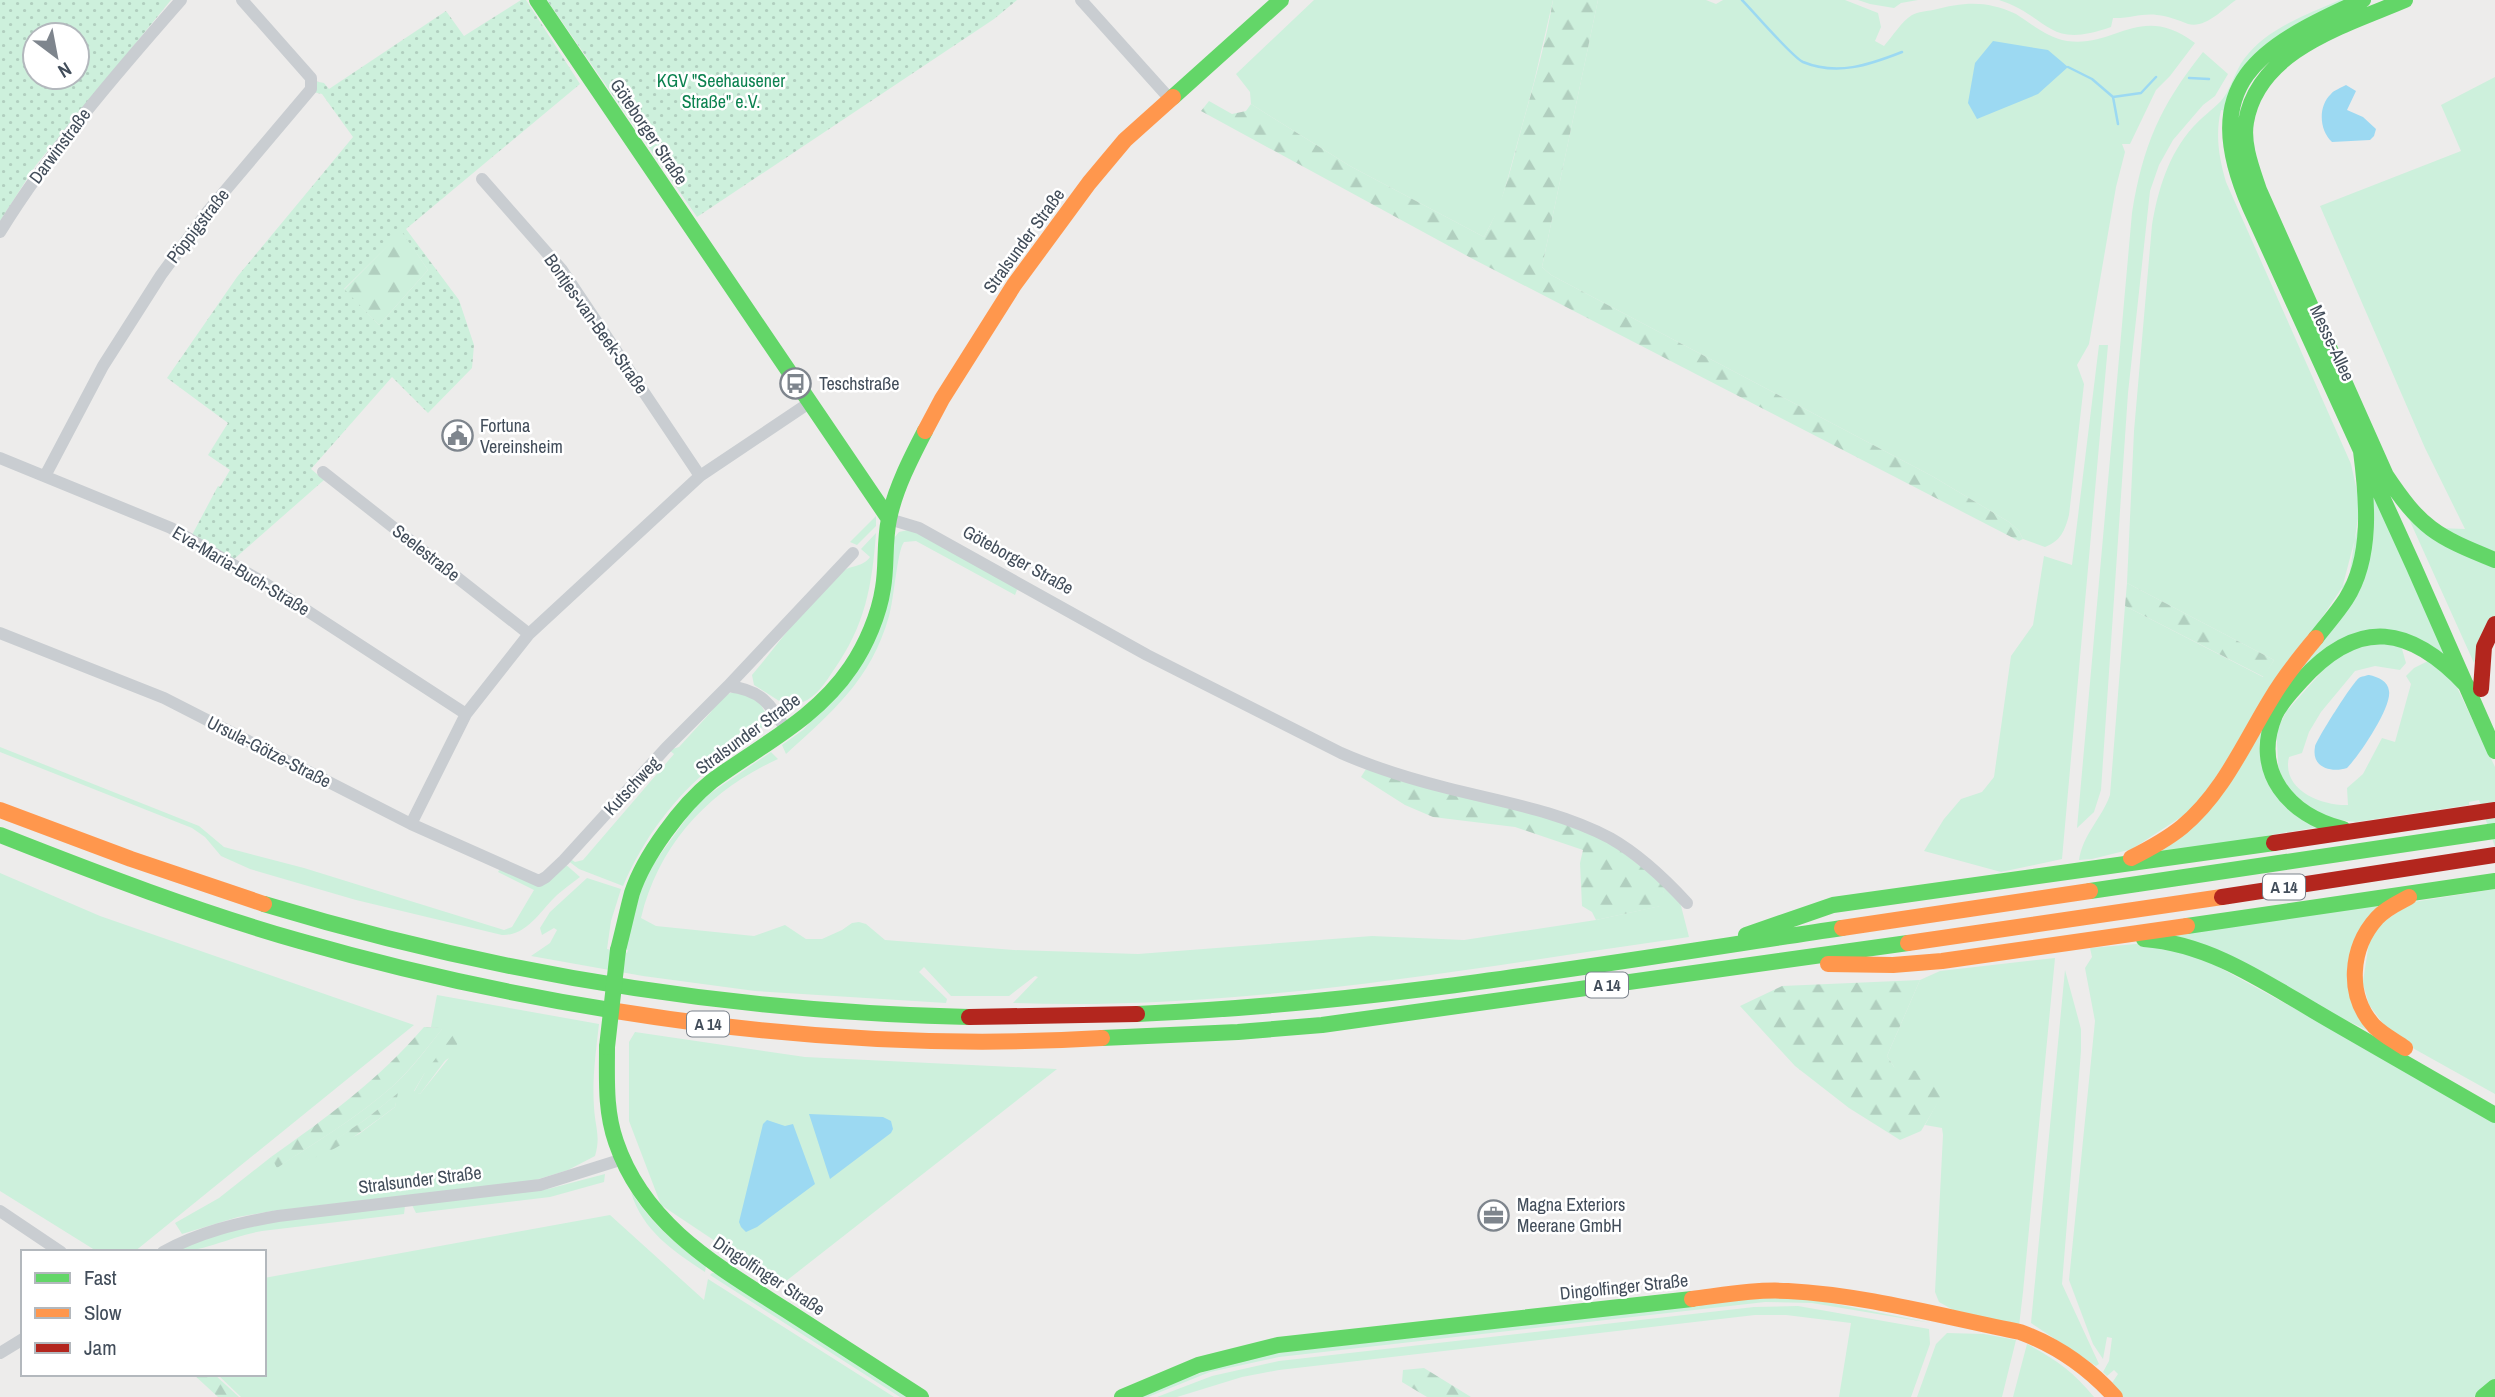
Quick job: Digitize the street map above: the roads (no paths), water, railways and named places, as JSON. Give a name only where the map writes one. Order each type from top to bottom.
[{"type":"main road","name":"Göteborger Straße","points":[[537,0],[888,519]]},
{"type":"main road","name":"Stralsunder Straße","points":[[623,1159],[610,1123],[606,1090],[607,1047],[618,950],[633,891],[646,863],[664,834],[710,783],[803,720],[834,690],[852,666],[867,639],[883,590],[888,519],[910,459],[942,399],[1014,285],[1125,140],[1281,0]]},
{"type":"main road","name":"Messe-Allee","points":[[2363,0],[2294,31],[2250,68],[2236,94],[2230,120],[2230,148],[2245,195],[2361,451],[2474,687],[2495,720]]},
{"type":"main road","name":"Messe-Allee","points":[[2405,0],[2292,52],[2273,67],[2263,79],[2249,106],[2246,141],[2259,190],[2385,474],[2474,687],[2495,751]]},
{"type":"main road","points":[[2110,867],[2157,845],[2204,809],[2227,778],[2273,695],[2347,598],[2365,544],[2368,502],[2361,451]]},
{"type":"main road","points":[[2385,474],[2407,507],[2431,531],[2446,541],[2495,560]]},
{"type":"main road","points":[[2360,830],[2323,825],[2304,816],[2290,804],[2273,778],[2267,744],[2275,714],[2312,666],[2334,648],[2362,638],[2395,636],[2420,645],[2453,668],[2474,687],[2484,647],[2495,624]]},
{"type":"main road","name":"A 14","points":[[0,810],[205,886],[354,930],[457,955],[562,976],[743,1003],[919,1016],[1056,1018],[1257,1009],[1427,990],[2490,832]]},
{"type":"main road","points":[[1708,949],[1833,905],[2487,811]]},
{"type":"main road","name":"A 14","points":[[0,835],[228,919],[342,953],[421,972],[565,1003],[732,1027],[823,1036],[952,1043],[1256,1032],[1387,1017],[2075,919],[2495,855]]},
{"type":"main road","points":[[1773,962],[1893,965],[2103,939],[2495,881]]},
{"type":"main road","points":[[2417,892],[2378,916],[2360,942],[2353,976],[2359,1003],[2372,1024],[2387,1037],[2495,1098]]},
{"type":"main road","points":[[2103,939],[2162,940],[2214,955],[2495,1115]]},
{"type":"main road","name":"Dingolfinger Straße","points":[[623,1159],[660,1220],[681,1240],[921,1397]]},
{"type":"main road","name":"Dingolfinger Straße","points":[[1122,1397],[1188,1367],[1227,1355],[1278,1345],[1752,1292],[1786,1291],[1832,1295],[1994,1326],[2047,1343],[2089,1370],[2115,1397]]},
{"type":"main road","points":[[2483,1397],[2495,1387]]},
{"type":"street","name":"Darwinstraße","points":[[0,232],[51,156],[88,108],[181,0]]},
{"type":"street","name":"Pöppigstraße","points":[[45,476],[103,366],[161,275],[208,211],[311,89],[311,78],[242,0]]},
{"type":"street","points":[[1081,0],[1170,99]]},
{"type":"street","name":"Bontjes-van-Beek-Straße","points":[[482,179],[562,270],[700,476]]},
{"type":"street","points":[[411,824],[466,715],[529,634],[700,476],[809,403]]},
{"type":"street","name":"Eva-Maria-Buch-Straße","points":[[0,458],[171,528],[266,584],[466,715]]},
{"type":"street","name":"Seelestraße","points":[[323,472],[529,634]]},
{"type":"street","name":"Göteborger Straße","points":[[888,519],[919,528],[1147,655],[1341,753],[1369,765],[1445,788],[1535,809],[1575,822],[1610,838],[1657,872],[1687,903]]},
{"type":"street","name":"Kutschweg","points":[[534,880],[539,881],[546,877],[853,552]]},
{"type":"street","name":"Ursula-Götze-Straße","points":[[0,633],[164,698],[411,824],[534,880]]},
{"type":"street","points":[[728,687],[744,688],[757,693],[767,702],[787,732]]},
{"type":"street","name":"Stralsunder Straße","points":[[167,1250],[201,1234],[236,1223],[540,1185],[623,1159]]},
{"type":"street","points":[[0,1211],[58,1250]]},
{"type":"street","points":[[0,1353],[21,1340]]},
{"type":"water","points":[[1993,41],[2048,50],[2068,67],[2038,94],[1977,119],[1968,103],[1975,63]]},
{"type":"water","points":[[2346,85],[2356,91],[2347,110],[2363,117],[2376,129],[2370,140],[2332,142],[2325,131],[2322,118],[2324,105],[2332,93]]},
{"type":"water","points":[[2369,675],[2382,680],[2389,691],[2389,698],[2380,719],[2347,768],[2335,770],[2324,767],[2316,760],[2317,742],[2355,682]]},
{"type":"water","points":[[809,1114],[883,1117],[891,1121],[893,1129],[830,1179]]},
{"type":"water","points":[[767,1120],[785,1126],[793,1124],[815,1184],[757,1227],[746,1232],[739,1222],[763,1124]]},
{"type":"waterway","points":[[1742,0],[1803,62],[1828,68],[1853,67],[1902,52]]},
{"type":"waterway","points":[[2068,67],[2092,79],[2113,97],[2141,93],[2156,77]]},
{"type":"waterway","points":[[2189,78],[2209,79]]},
{"type":"waterway","points":[[2113,97],[2118,124]]},
{"type":"place","name":"Teschstraße","points":[[796,384]]},
{"type":"place","name":"Fortuna Vereinsheim","points":[[457,436]]},
{"type":"place","name":"Magna Exteriors Meerane GmbH","points":[[1494,1215]]},
{"type":"park label","name":"KGV \"Seehausener Straße\" e.V.","points":[[721,91]]}]
